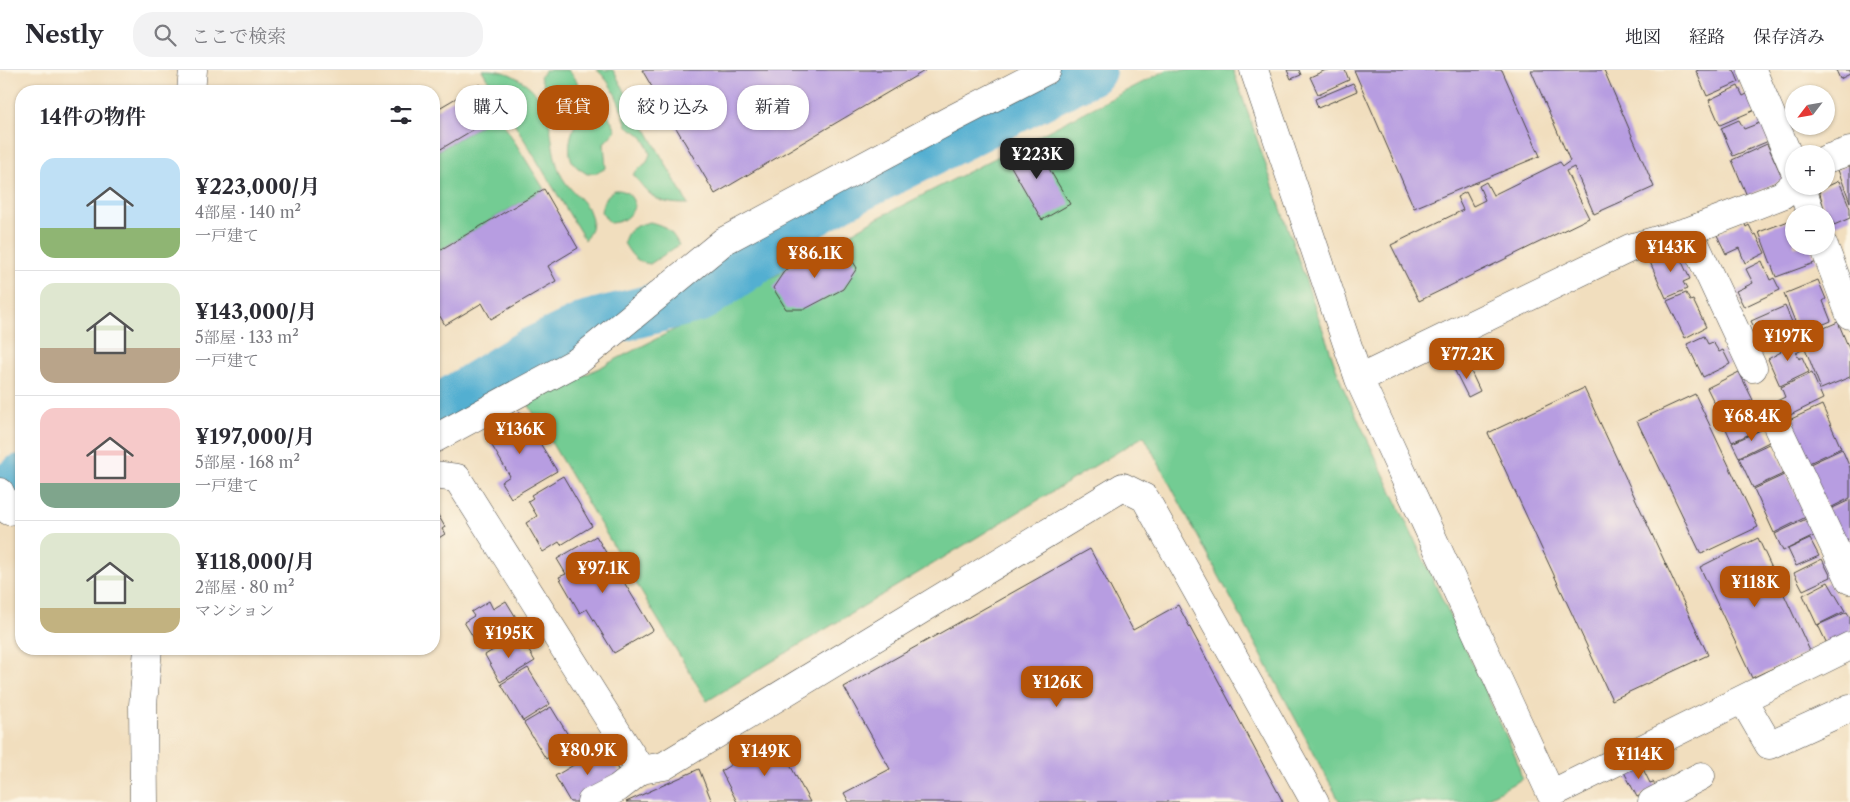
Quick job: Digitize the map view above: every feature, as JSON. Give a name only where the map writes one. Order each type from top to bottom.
[{"type":"street","points":[[192,85],[193,70]]},
{"type":"street","points":[[440,436],[578,361],[724,241],[932,129],[1047,70]]},
{"type":"street","points":[[1254,70],[1359,379],[1547,799],[1850,646]]},
{"type":"street","points":[[1752,70],[1785,148]]},
{"type":"street","points":[[1835,156],[1850,151]]},
{"type":"street","points":[[1359,379],[1630,248],[1689,231],[1785,192]]},
{"type":"street","points":[[1689,231],[1753,368]]},
{"type":"street","points":[[1827,255],[1850,315]]},
{"type":"street","points":[[1778,428],[1850,580]]},
{"type":"street","points":[[440,476],[457,478],[641,770]]},
{"type":"street","points":[[592,802],[618,788],[641,770],[664,766],[1123,487],[1146,498],[1315,802]]},
{"type":"street","points":[[144,802],[143,705],[147,655]]},
{"type":"street","points":[[1743,700],[1769,744],[1850,708]]},
{"type":"street","points":[[1652,802],[1701,776]]},
{"type":"green space","points":[[482,70],[500,71],[509,74],[527,85],[491,85]]},
{"type":"green space","points":[[545,70],[568,70],[578,85],[544,85],[540,77]]},
{"type":"green space","points":[[597,70],[613,70],[621,85],[619,85],[619,103],[612,88]]},
{"type":"green space","points":[[1167,70],[1233,70],[1342,385],[1516,757],[1522,779],[1479,802],[1340,802],[1144,436],[707,701],[528,404],[725,304],[876,219]]},
{"type":"green space","points":[[527,85],[537,96],[537,130],[551,130],[553,149],[560,173],[565,182],[590,212],[592,220],[591,230],[585,240],[518,130],[527,130]]},
{"type":"green space","points":[[609,117],[616,130],[604,143],[606,168],[597,173],[587,174],[578,168],[571,159],[573,130],[609,130]]},
{"type":"green space","points":[[473,130],[507,130],[544,189],[440,250],[440,149]]},
{"type":"green space","points":[[633,130],[647,130],[688,204],[669,203],[656,198],[645,189],[633,174],[647,162],[650,154],[644,140]]},
{"type":"green space","points":[[614,190],[628,194],[635,206],[626,218],[610,223],[601,212],[605,200]]},
{"type":"green space","points":[[650,222],[667,229],[679,245],[650,264],[641,262],[634,257],[624,243],[627,234],[633,228]]},
{"type":"building","points":[[642,70],[926,70],[715,194],[677,130],[727,130],[727,85],[651,85]]},
{"type":"building","points":[[1287,70],[1299,70],[1301,75],[1291,79]]},
{"type":"building","points":[[1326,70],[1345,70],[1349,80],[1318,94],[1310,77]]},
{"type":"building","points":[[1354,70],[1502,70],[1540,156],[1414,208]]},
{"type":"building","points":[[1531,70],[1604,70],[1654,187],[1594,214],[1574,167],[1566,171],[1589,218],[1419,301],[1391,245],[1463,210],[1457,197],[1466,192],[1473,206],[1485,200],[1479,186],[1486,182],[1493,195],[1560,162],[1563,166],[1570,161]]},
{"type":"building","points":[[1734,70],[1739,82],[1707,96],[1696,71]]},
{"type":"building","points":[[1836,70],[1850,70],[1850,74],[1840,79]]},
{"type":"building","points":[[1353,83],[1357,91],[1318,108],[1315,99]]},
{"type":"building","points":[[1738,86],[1743,96],[1747,94],[1755,110],[1720,125],[1709,100]]},
{"type":"building","points":[[455,99],[455,130],[473,130],[440,149],[440,107]]},
{"type":"building","points":[[1739,120],[1744,129],[1762,122],[1771,140],[1733,156],[1721,128]]},
{"type":"building","points":[[1032,140],[1070,204],[1042,220],[1005,156]]},
{"type":"building","points":[[1767,144],[1783,179],[1747,196],[1732,160]]},
{"type":"building","points":[[1850,165],[1850,202],[1838,170]]},
{"type":"building","points":[[1839,181],[1850,208],[1850,218],[1835,225],[1835,205],[1823,205],[1820,195],[1835,195],[1835,183]]},
{"type":"building","points":[[544,189],[578,248],[548,266],[556,281],[491,319],[482,303],[445,325],[440,316],[440,250]]},
{"type":"building","points":[[1744,222],[1746,227],[1749,225],[1754,235],[1756,234],[1765,253],[1745,263],[1739,248],[1726,254],[1717,235]]},
{"type":"building","points":[[1785,222],[1785,255],[1814,255],[1817,262],[1776,277],[1759,232]]},
{"type":"building","points":[[845,249],[857,268],[843,289],[805,309],[786,309],[773,288],[785,270],[821,250]]},
{"type":"building","points":[[1676,249],[1690,279],[1683,282],[1687,289],[1666,298],[1650,262]]},
{"type":"building","points":[[1762,261],[1770,280],[1774,278],[1780,290],[1744,307],[1736,291],[1753,283],[1746,269]]},
{"type":"building","points":[[1818,280],[1826,299],[1823,301],[1831,321],[1800,334],[1784,294]]},
{"type":"building","points":[[1686,293],[1690,301],[1693,300],[1706,327],[1685,338],[1667,301]]},
{"type":"building","points":[[1785,306],[1795,329],[1762,344],[1751,321]]},
{"type":"building","points":[[1838,322],[1850,351],[1850,377],[1821,389],[1801,338]]},
{"type":"building","points":[[1704,336],[1708,344],[1713,342],[1719,352],[1723,350],[1730,364],[1703,377],[1687,344]]},
{"type":"building","points":[[1796,336],[1802,350],[1796,353],[1799,359],[1802,357],[1809,372],[1780,386],[1768,359],[1781,352],[1777,343]]},
{"type":"building","points":[[1467,363],[1480,391],[1468,397],[1454,369]]},
{"type":"building","points":[[1739,372],[1753,400],[1720,414],[1707,388]]},
{"type":"building","points":[[1812,373],[1823,399],[1784,418],[1777,401],[1785,397],[1781,387]]},
{"type":"building","points":[[1584,388],[1708,655],[1612,700],[1488,433]]},
{"type":"building","points":[[1695,394],[1758,527],[1701,554],[1637,421]]},
{"type":"building","points":[[1754,403],[1765,427],[1732,442],[1721,418]]},
{"type":"building","points":[[1822,405],[1841,448],[1809,463],[1789,420]]},
{"type":"building","points":[[521,412],[557,471],[511,498],[501,482],[510,476],[485,434]]},
{"type":"building","points":[[1765,428],[1771,441],[1739,457],[1732,443]]},
{"type":"building","points":[[1771,443],[1785,473],[1753,488],[1739,458]]},
{"type":"building","points":[[1842,449],[1850,468],[1850,498],[1828,509],[1808,465]]},
{"type":"building","points":[[1786,474],[1806,517],[1774,533],[1754,489]]},
{"type":"building","points":[[563,476],[592,526],[561,545],[559,542],[543,552],[526,523],[537,516],[528,501],[533,498],[531,495]]},
{"type":"building","points":[[1850,500],[1850,539],[1841,543],[1826,511]]},
{"type":"building","points":[[440,518],[445,527],[442,529],[445,534],[440,537]]},
{"type":"building","points":[[1806,519],[1814,536],[1783,551],[1775,534]]},
{"type":"building","points":[[596,536],[653,630],[614,653],[587,609],[580,613],[559,577],[566,574],[557,559]]},
{"type":"building","points":[[1758,538],[1810,651],[1752,678],[1700,567]]},
{"type":"building","points":[[1810,539],[1819,556],[1796,566],[1788,549]]},
{"type":"building","points":[[1090,549],[1133,630],[1178,605],[1283,802],[849,802],[844,793],[890,769],[844,687]]},
{"type":"building","points":[[1822,559],[1831,577],[1803,590],[1794,573]]},
{"type":"building","points":[[1828,582],[1845,611],[1817,625],[1803,595]]},
{"type":"building","points":[[489,601],[493,609],[506,601],[523,629],[492,647],[490,644],[481,650],[464,622],[474,616],[471,612]]},
{"type":"building","points":[[1847,612],[1850,618],[1850,636],[1828,646],[1818,625]]},
{"type":"building","points":[[518,639],[524,649],[527,648],[535,661],[500,682],[485,655],[509,640],[511,643]]},
{"type":"building","points":[[528,668],[550,704],[523,721],[501,684]]},
{"type":"building","points":[[551,707],[573,743],[546,759],[524,723]]},
{"type":"building","points":[[775,737],[810,802],[737,802],[721,771]]},
{"type":"building","points":[[604,747],[622,776],[578,802],[570,802],[555,776]]},
{"type":"building","points":[[1640,763],[1650,783],[1653,782],[1656,787],[1637,797],[1624,772]]},
{"type":"building","points":[[699,769],[712,802],[626,802]]},
{"type":"waterway","points":[[440,408],[532,352],[589,325],[700,297],[780,242],[788,227],[839,197],[1091,70]]},
{"type":"waterway","points":[[0,496],[15,484]]}]
